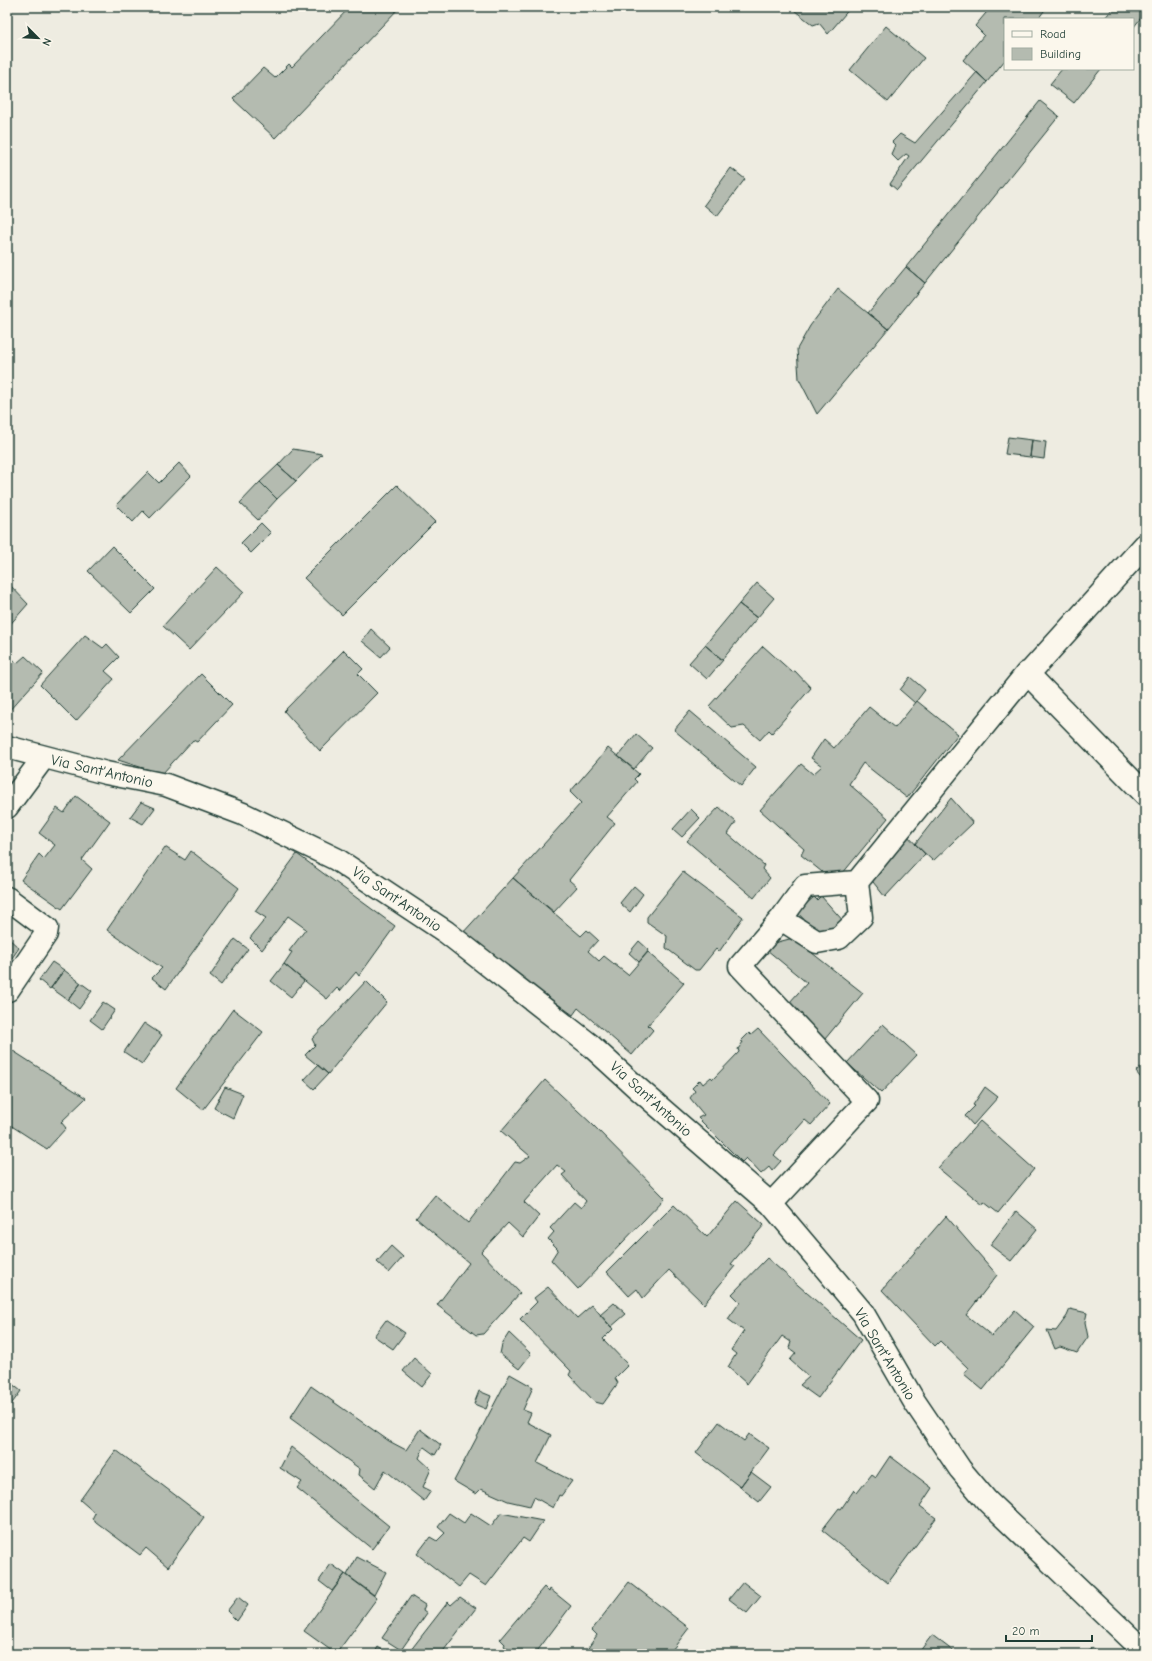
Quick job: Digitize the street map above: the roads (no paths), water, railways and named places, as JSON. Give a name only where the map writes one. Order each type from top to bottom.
[{"type":"street","points":[[1031,671],[1145,545]]},
{"type":"street","points":[[781,919],[817,942],[839,938],[861,917],[857,882],[1027,673],[1145,794]]},
{"type":"street","name":"Via Sant'Antonio","points":[[7,747],[106,773],[166,785],[243,814],[336,859],[446,932],[589,1044],[771,1204],[863,1313],[914,1401],[965,1475],[987,1501],[1145,1652]]},
{"type":"street","points":[[7,807],[44,757]]},
{"type":"street","points":[[771,1204],[867,1102],[740,966],[781,919],[805,886],[857,882]]},
{"type":"street","points":[[7,898],[47,928],[46,934],[8,990]]}]
